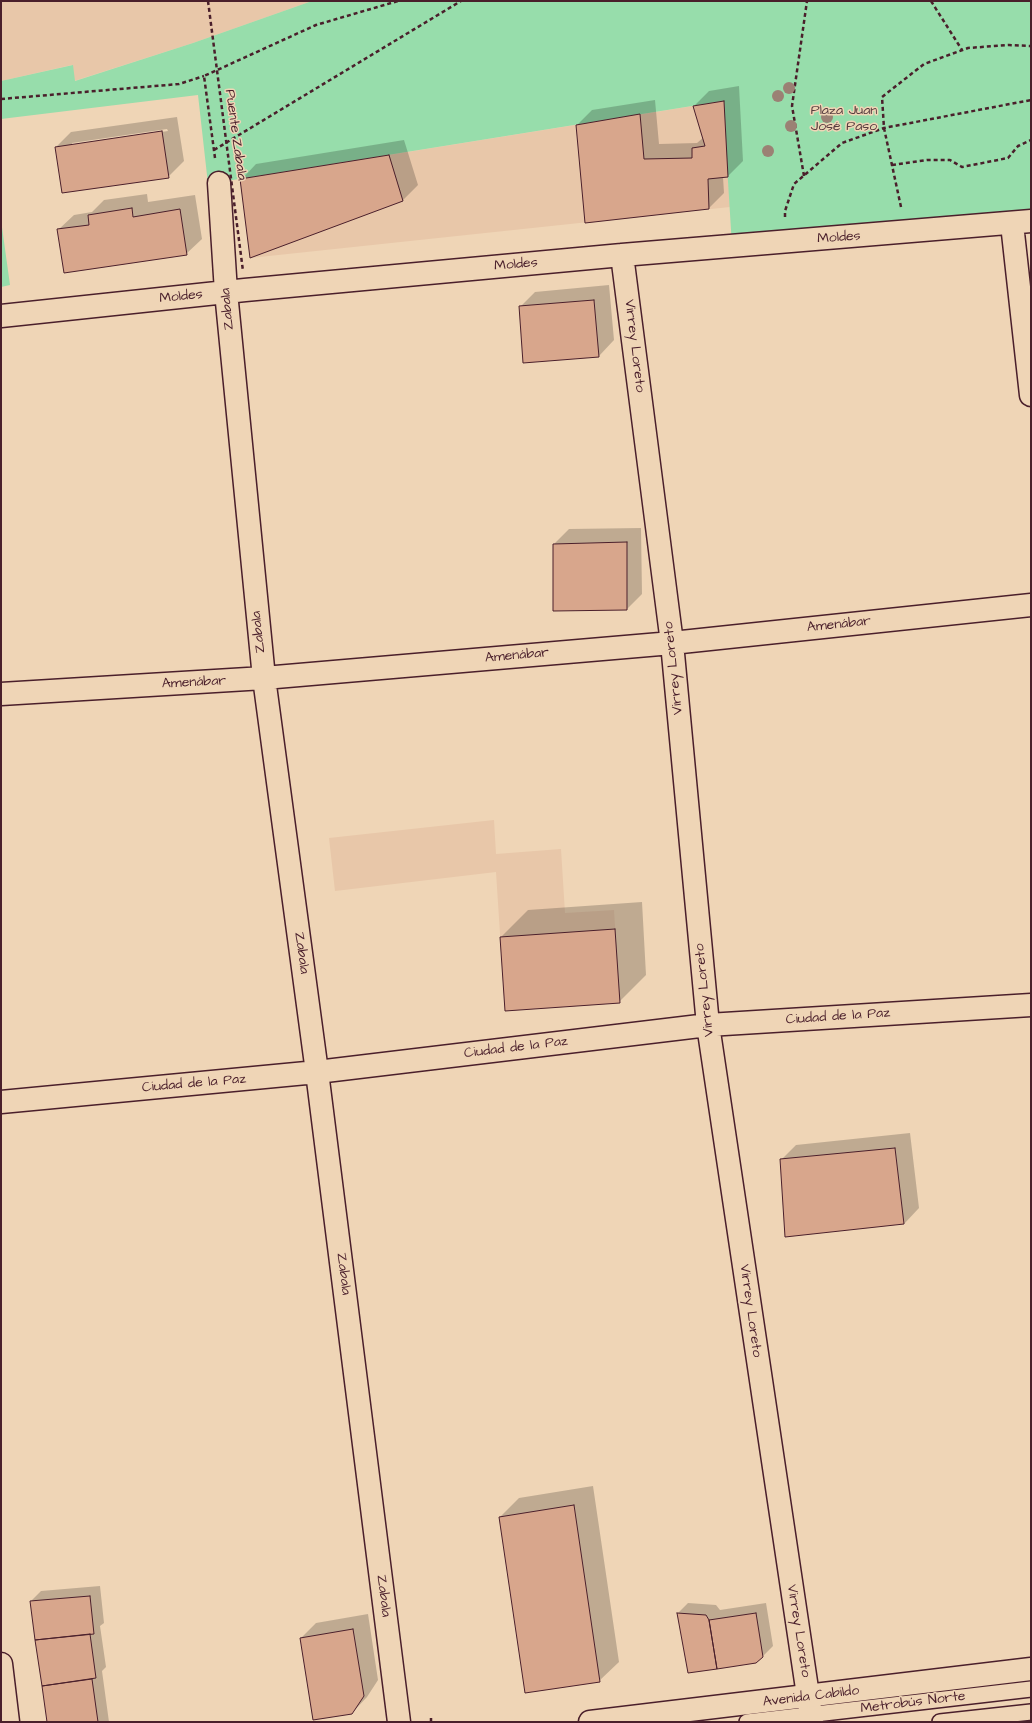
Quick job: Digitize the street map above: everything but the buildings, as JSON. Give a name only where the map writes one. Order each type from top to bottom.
[{"type":"street","name":"Zabala","points":[[219,183],[226,292],[264,678],[318,1072],[398,1722]]},
{"type":"street","name":"Moldes","points":[[1,316],[226,292],[622,255],[1022,223]]},
{"type":"street","points":[[1022,223],[1031,395]]},
{"type":"street","name":"Virrey Loreto","points":[[622,255],[672,643],[708,1025],[810,1711]]},
{"type":"street","name":"Amenábar","points":[[1,694],[264,678],[672,643],[1031,605]]},
{"type":"street","name":"Ciudad de la Paz","points":[[1,1102],[318,1072],[708,1025],[1031,1005]]},
{"type":"street","points":[[1,1664],[8,1722]]},
{"type":"street","name":"Avenida Cabildo","points":[[590,1722],[810,1711],[1031,1669]]},
{"type":"lane","name":"Metrobús Norte","points":[[747,1722],[810,1711],[1031,1689]]},
{"type":"lane","name":"Metrobús Norte","points":[[940,1722],[1031,1712]]},
{"type":"path","name":"Puente Zabala","points":[[208,1],[243,271]]},
{"type":"path","points":[[1,99],[179,84],[204,76],[316,25],[398,1]]},
{"type":"path","points":[[214,150],[461,1]]},
{"type":"path","points":[[804,176],[792,106],[808,1]]},
{"type":"path","points":[[931,1],[962,50]]},
{"type":"path","points":[[906,232],[884,128],[882,97],[924,64],[962,50],[968,48],[1009,45],[1031,46]]},
{"type":"path","points":[[204,76],[219,183]]},
{"type":"path","points":[[786,242],[785,211],[794,184],[842,143],[884,128],[1031,100]]},
{"type":"path","points":[[892,165],[927,160],[950,160],[962,167],[1008,158],[1018,146],[1031,140]]},
{"type":"shaded area","points":[[1,1],[312,1],[193,43],[74,81],[72,65],[1,81]]},
{"type":"shaded area","points":[[724,101],[730,207],[250,258],[240,179]]},
{"type":"shaded area","points":[[494,820],[496,854],[561,849],[565,913],[614,910],[620,1003],[505,1011],[496,872],[335,891],[329,838]]},
{"type":"green space","name":"Plaza Juan José Paso","points":[[312,1],[1031,1],[1031,221],[732,246],[723,101],[208,184],[198,95],[1,119],[1,81],[73,65],[75,81],[193,43]]},
{"type":"green space","points":[[1,220],[10,285],[1,287]]}]
